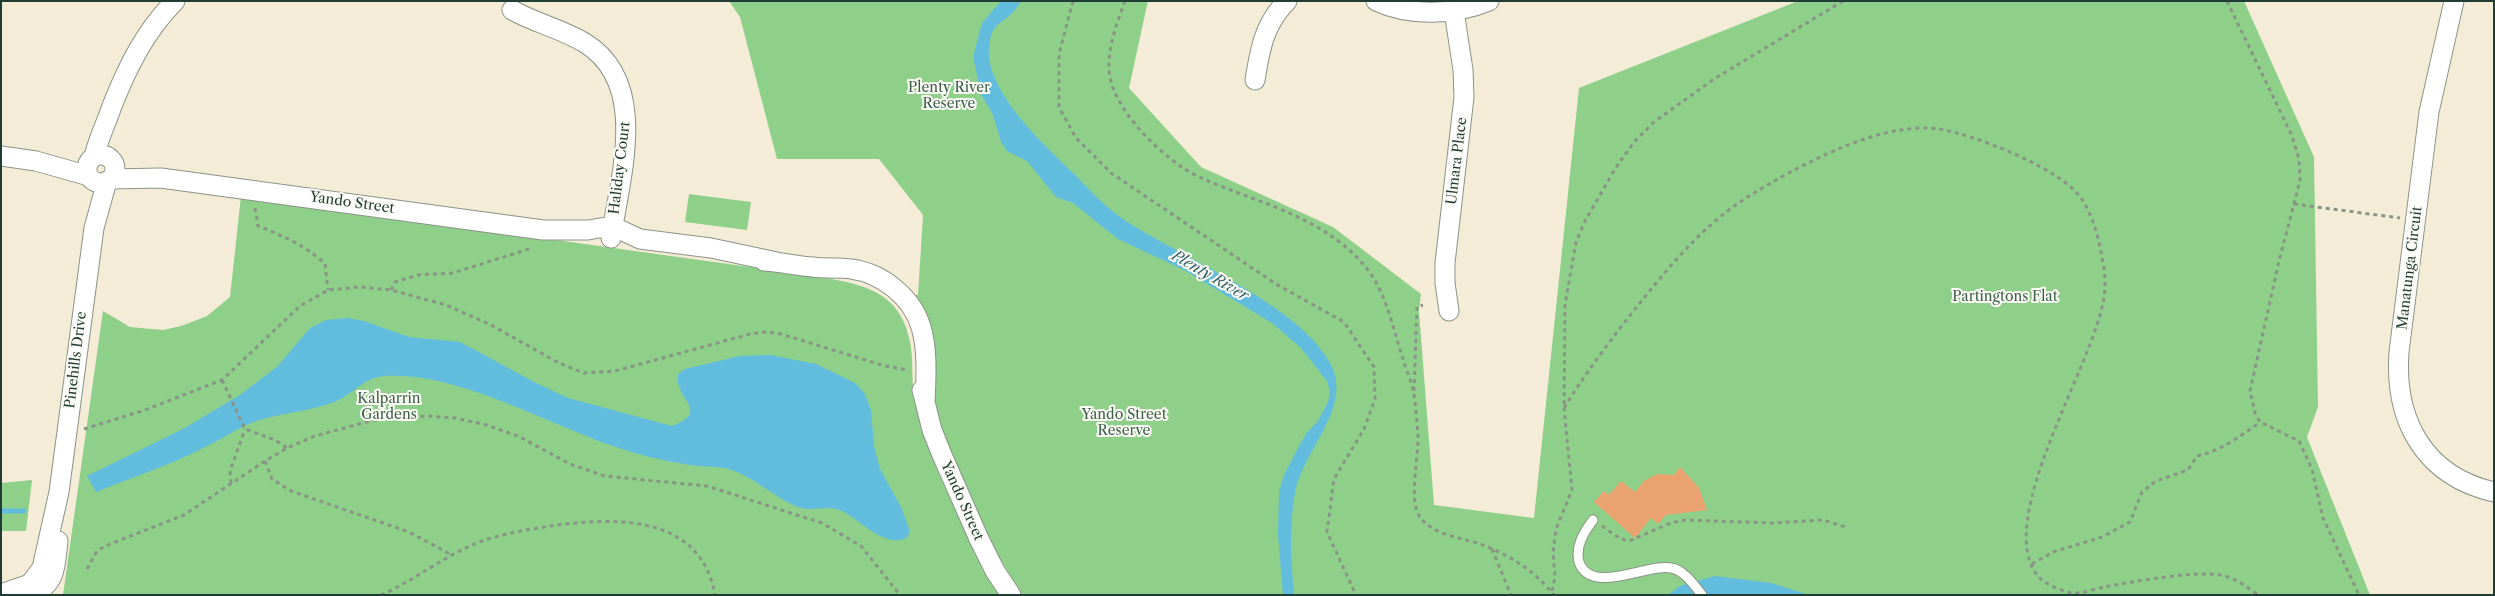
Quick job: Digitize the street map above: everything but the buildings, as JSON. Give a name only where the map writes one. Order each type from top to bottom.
[{"type":"street","name":"Pinehills Drive","points":[[34,592],[42,568],[59,492],[101,169],[109,138],[112,107],[130,64],[145,37],[175,1]]},
{"type":"street","points":[[1255,80],[1266,29],[1272,17],[1287,1]]},
{"type":"street","points":[[1376,1],[1403,9],[1424,12],[1454,11],[1489,1]]},
{"type":"street","name":"Manatunga Circuit","points":[[2454,1],[2429,112],[2398,368],[2400,398],[2403,410],[2419,442],[2437,464],[2463,482],[2494,492]]},
{"type":"street","name":"Haliday Court","points":[[512,10],[586,43],[598,53],[617,80],[623,94],[626,124],[612,232]]},
{"type":"street","name":"Ulmara Place","points":[[1450,311],[1446,294],[1445,263],[1464,97],[1463,70],[1454,11]]},
{"type":"street","name":"Yando Street","points":[[1,156],[543,230],[612,232],[640,239],[711,248],[777,262],[851,269],[868,273],[883,280],[904,296],[921,326],[926,366],[926,402]]},
{"type":"street","name":"Yando Street","points":[[814,267],[854,278],[886,292],[905,314],[911,328],[917,371],[932,430],[979,539],[1010,595]]},
{"type":"street","points":[[1,594],[34,592]]},
{"type":"lane","points":[[1593,520],[1580,540],[1578,551],[1581,566],[1586,572],[1594,577],[1605,579],[1636,576],[1663,567],[1683,573],[1702,595]]},
{"type":"path","points":[[1072,1],[1059,54],[1059,107],[1076,138],[1111,173],[1276,284],[1344,322],[1374,367],[1375,399],[1364,429],[1334,479],[1327,532],[1356,595]]},
{"type":"path","points":[[1125,1],[1113,36],[1109,68],[1113,92],[1125,112],[1157,146],[1190,172],[1302,219],[1329,235],[1354,254],[1373,276],[1382,295],[1414,392]]},
{"type":"path","points":[[1553,593],[1555,577],[1553,553],[1556,528],[1572,490],[1564,408],[1565,305],[1576,242],[1585,221],[1634,142],[1654,122],[1714,79],[1843,1]]},
{"type":"path","points":[[2227,1],[2292,136],[2300,171],[2250,391],[2255,413],[2260,422],[2299,441],[2312,469],[2323,518],[2358,595]]},
{"type":"path","points":[[1564,408],[1622,326],[1681,253],[1735,205],[1809,162],[1876,135],[1919,128],[1953,132],[2041,166],[2070,185],[2087,209],[2103,262],[2105,294],[2097,328],[2051,440],[2028,512],[2026,552],[2038,576],[2052,585],[2074,593],[2203,574],[2226,576],[2258,595]]},
{"type":"path","points":[[251,189],[258,226],[288,238],[311,251],[325,264],[328,290]]},
{"type":"path","points":[[2294,204],[2416,221]]},
{"type":"path","points":[[391,290],[394,282],[418,275],[453,273],[533,247],[540,243],[543,230]]},
{"type":"path","points":[[67,429],[90,428],[222,380],[300,306],[328,290],[360,287],[391,290],[446,305],[491,325],[559,363],[584,373],[614,371],[750,334],[767,332],[781,334],[885,366],[917,371]]},
{"type":"path","points":[[1423,305],[1417,307],[1416,315],[1414,392],[1418,447],[1415,498],[1420,517],[1440,531],[1492,549],[1531,570],[1553,593]]},
{"type":"path","points":[[222,380],[225,390],[245,429],[275,440],[287,448]]},
{"type":"path","points":[[87,569],[96,551],[184,515],[264,461],[287,448],[345,426],[396,417],[455,418],[487,425],[518,436],[570,464],[605,476],[707,486],[822,523],[861,546],[877,563],[900,595]]},
{"type":"path","points":[[2032,564],[2053,552],[2102,537],[2130,522],[2142,492],[2156,482],[2188,470],[2197,456],[2207,454],[2240,437],[2260,422]]},
{"type":"path","points":[[231,483],[230,471],[245,429]]},
{"type":"path","points":[[264,461],[272,479],[291,491],[409,532],[452,555]]},
{"type":"path","points":[[381,595],[479,542],[521,530],[599,520],[624,521],[648,525],[667,532],[692,546],[708,573],[715,595]]},
{"type":"path","points":[[1593,520],[1619,538],[1629,541],[1671,523],[1685,520],[1772,523],[1823,520],[1846,527]]},
{"type":"path","points":[[1492,549],[1511,595]]},
{"type":"green space","name":"Partingtons Flat","points":[[729,1],[1148,1],[1129,88],[1201,167],[1333,227],[1421,294],[1419,311],[1434,505],[1534,518],[1579,88],[1798,1],[2244,1],[2314,157],[2318,407],[2307,437],[2370,595],[1022,595],[992,545],[941,428],[909,295],[918,295],[923,215],[879,159],[777,159],[740,17]]},
{"type":"green space","points":[[689,194],[751,202],[747,230],[685,222]]},
{"type":"green space","name":"Kalparrin Gardens","points":[[241,196],[807,275],[842,281],[872,291],[885,298],[896,309],[905,323],[911,348],[913,388],[917,393],[922,427],[937,470],[962,524],[1001,595],[63,595],[103,311],[130,327],[163,330],[181,326],[207,316],[230,297]]},
{"type":"green space","points":[[32,480],[26,531],[1,531],[1,483]]},
{"type":"water","name":"Plenty River","points":[[1001,1],[1021,1],[1013,13],[997,25],[992,33],[989,55],[992,71],[1007,100],[1026,126],[1096,197],[1116,214],[1147,234],[1238,284],[1268,303],[1295,323],[1317,345],[1332,367],[1336,383],[1335,399],[1331,414],[1307,461],[1295,493],[1291,544],[1294,595],[1283,595],[1278,535],[1279,492],[1284,475],[1297,450],[1306,434],[1318,421],[1328,402],[1330,392],[1327,381],[1301,348],[1272,323],[1184,270],[1118,239],[1073,203],[1056,197],[1027,161],[1007,151],[1001,142],[993,115],[981,94],[973,57],[982,23]]},
{"type":"water","points":[[348,318],[364,321],[409,337],[460,342],[568,398],[672,426],[684,421],[689,415],[688,404],[678,383],[678,374],[685,369],[740,356],[770,355],[816,364],[855,383],[865,394],[871,410],[874,446],[880,469],[902,509],[910,532],[906,538],[898,540],[882,537],[838,509],[804,509],[798,507],[735,471],[721,467],[694,466],[629,451],[584,435],[499,400],[440,381],[412,377],[377,377],[332,403],[251,423],[182,458],[96,492],[87,476],[183,429],[240,395],[278,366],[310,328],[326,320]]},
{"type":"water","points":[[1715,576],[1771,583],[1809,595],[1668,595],[1680,586]]},
{"type":"waterway","points":[[1,511],[24,511]]},
{"type":"park label","name":"Plenty River Reserve","points":[[949,96]]},
{"type":"park label","name":"Yando Street Reserve","points":[[1124,424]]}]
